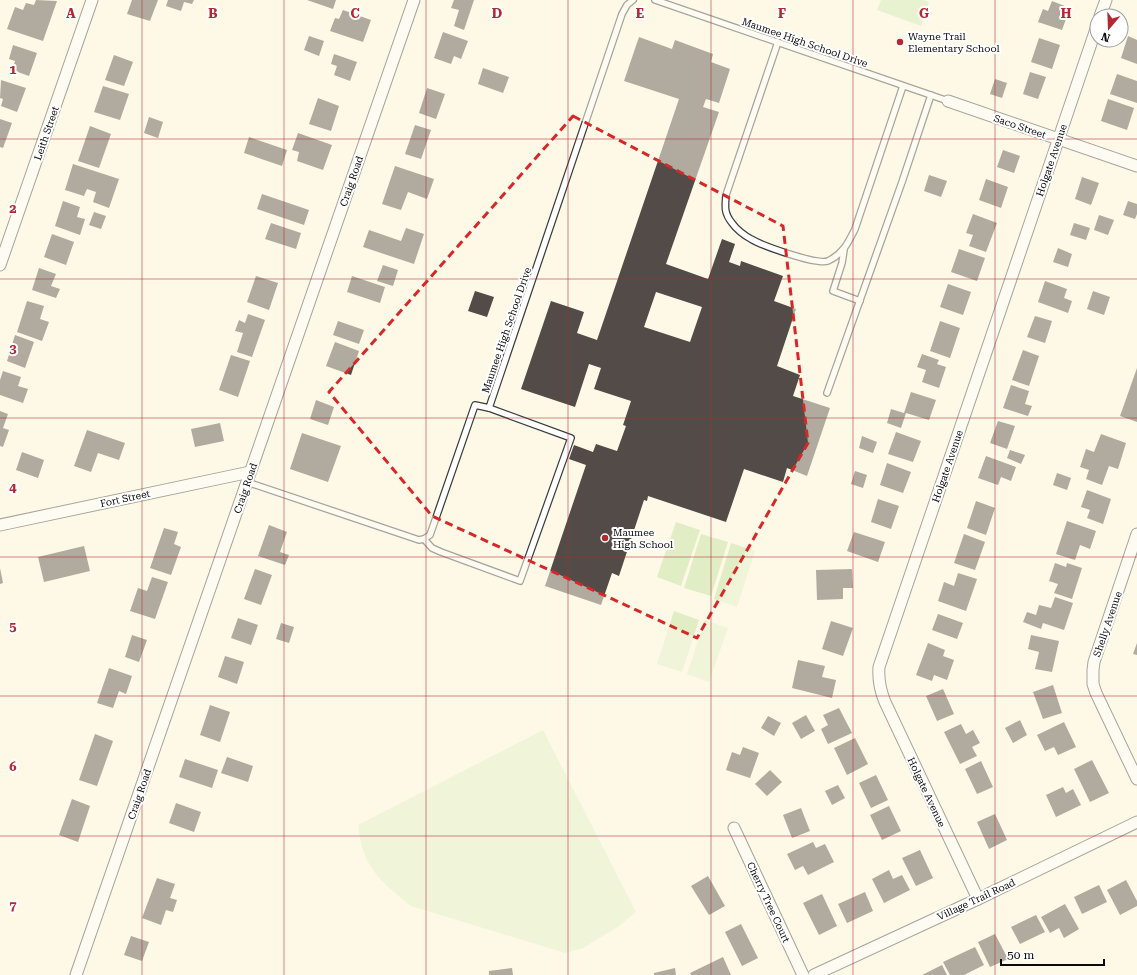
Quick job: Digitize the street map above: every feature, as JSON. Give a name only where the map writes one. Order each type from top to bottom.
[{"type":"street","name":"Leith Street","points":[[0,265],[92,0]]},
{"type":"street","name":"Craig Road","points":[[76,975],[414,0]]},
{"type":"street","name":"Holgate Avenue","points":[[978,898],[885,702],[878,680],[879,667],[1089,48]]},
{"type":"street","name":"Saco Street","points":[[948,101],[1137,166]]},
{"type":"street","name":"Fort Street","points":[[0,525],[249,477]]},
{"type":"street","name":"Shelly Avenue","points":[[1137,534],[1094,662],[1093,670],[1093,684],[1096,693],[1137,779]]},
{"type":"street","name":"Village Trail Road","points":[[814,975],[1137,822]]},
{"type":"street","name":"Cherry Tree Court","points":[[734,828],[803,975]]},
{"type":"lane","name":"Maumee High School Drive","points":[[424,539],[430,535],[434,527],[476,405],[489,408],[622,14],[627,5],[633,0]]},
{"type":"lane","name":"Maumee High School Drive","points":[[655,0],[948,101]]},
{"type":"lane","points":[[778,42],[726,195],[725,210],[733,224],[750,239],[779,251],[809,259],[826,261],[844,250]]},
{"type":"lane","points":[[860,301],[833,291],[842,263],[844,250],[855,229],[903,86]]},
{"type":"lane","points":[[827,393],[931,96]]},
{"type":"lane","points":[[249,477],[418,540],[424,539],[432,548],[441,552],[520,581],[571,438],[489,408]]},
{"type":"highlighted area","points":[[573,116],[783,226],[808,443],[697,638],[432,516],[329,392]]},
{"type":"green space","points":[[881,0],[924,0],[929,2],[921,26],[877,10]]},
{"type":"green space","points":[[676,522],[700,530],[681,586],[657,577]]},
{"type":"green space","points":[[701,534],[728,542],[711,596],[684,588]]},
{"type":"green space","points":[[731,543],[755,551],[737,607],[714,599]]},
{"type":"green space","points":[[674,611],[699,620],[682,672],[657,664]]},
{"type":"green space","points":[[705,620],[728,628],[709,682],[687,674]]},
{"type":"green space","points":[[543,730],[636,912],[619,926],[583,948],[565,953],[411,906],[375,873],[365,856],[358,825]]},
{"type":"building","points":[[36,0],[57,1],[43,41],[7,29],[15,7],[23,10],[26,3],[34,5]]},
{"type":"building","points":[[132,0],[158,0],[150,21],[127,14]]},
{"type":"building","points":[[168,0],[194,0],[192,4],[184,2],[181,11],[166,6]]},
{"type":"building","points":[[307,0],[336,0],[333,9]]},
{"type":"building","points":[[454,0],[474,0],[464,30],[454,26],[459,10],[451,8]]},
{"type":"building","points":[[1052,1],[1070,8],[1062,30],[1038,22],[1043,9],[1048,11]]},
{"type":"building","points":[[343,10],[371,20],[363,42],[330,31],[335,18],[339,19]]},
{"type":"building","points":[[443,32],[468,41],[461,59],[454,56],[451,64],[434,58]]},
{"type":"building","points":[[309,36],[324,41],[319,56],[304,50]]},
{"type":"building","points":[[1129,36],[1137,40],[1137,64],[1121,58],[1124,48],[1129,48]]},
{"type":"building","name":"Maumee High School","points":[[639,37],[672,49],[675,40],[713,54],[711,62],[730,69],[719,103],[706,99],[703,107],[719,112],[666,264],[708,279],[722,239],[735,244],[729,262],[740,266],[741,261],[783,276],[774,301],[796,309],[777,366],[800,375],[793,396],[830,408],[807,476],[787,468],[783,482],[744,469],[726,522],[648,496],[647,501],[644,500],[619,576],[612,573],[601,605],[545,586],[586,465],[569,459],[574,445],[593,452],[596,444],[617,451],[626,426],[623,425],[631,401],[594,389],[601,368],[589,364],[575,407],[521,389],[551,301],[584,312],[577,333],[597,340],[679,99],[624,81]],"holes":[[[656,292],[702,307],[690,342],[644,327]]]},
{"type":"building","points":[[1039,38],[1060,45],[1052,69],[1031,62]]},
{"type":"building","points":[[13,45],[37,53],[29,76],[12,70],[15,61],[9,59]]},
{"type":"building","points":[[334,54],[357,62],[350,81],[334,75],[337,66],[331,64]]},
{"type":"building","points":[[114,55],[133,62],[124,86],[105,80]]},
{"type":"building","points":[[483,68],[509,77],[503,93],[478,84]]},
{"type":"building","points":[[1030,72],[1046,77],[1038,99],[1023,94]]},
{"type":"building","points":[[1117,74],[1137,81],[1137,103],[1110,94]]},
{"type":"building","points":[[995,79],[1007,83],[1002,98],[990,94]]},
{"type":"building","points":[[1,80],[26,88],[17,112],[1,106],[3,99],[0,98]]},
{"type":"building","points":[[103,86],[129,94],[120,120],[94,112]]},
{"type":"building","points":[[427,88],[445,94],[436,119],[419,113]]},
{"type":"building","points":[[318,98],[339,106],[331,131],[309,124]]},
{"type":"building","points":[[1108,99],[1134,108],[1127,130],[1101,121]]},
{"type":"building","points":[[149,117],[163,122],[158,138],[144,133]]},
{"type":"building","points":[[0,119],[12,123],[3,148],[0,147]]},
{"type":"building","points":[[415,125],[431,130],[421,159],[405,154]]},
{"type":"building","points":[[90,126],[111,134],[99,168],[78,161]]},
{"type":"building","points":[[298,133],[332,145],[323,170],[297,161],[299,152],[292,150]]},
{"type":"building","points":[[249,137],[287,150],[282,166],[244,153]]},
{"type":"building","points":[[1003,150],[1020,156],[1014,173],[997,167]]},
{"type":"building","points":[[73,164],[119,179],[109,208],[93,202],[96,192],[87,189],[84,196],[65,190]]},
{"type":"building","points":[[395,166],[434,179],[427,199],[408,192],[401,210],[382,204]]},
{"type":"building","points":[[929,175],[947,181],[941,197],[924,191]]},
{"type":"building","points":[[1082,177],[1099,183],[1091,205],[1075,199]]},
{"type":"building","points":[[986,179],[1008,187],[1001,208],[979,200]]},
{"type":"building","points":[[262,194],[309,210],[304,225],[257,209]]},
{"type":"building","points":[[63,201],[80,207],[77,217],[85,219],[80,235],[55,226]]},
{"type":"building","points":[[1128,201],[1137,204],[1137,214],[1135,219],[1123,215]]},
{"type":"building","points":[[94,212],[106,216],[101,229],[89,225]]},
{"type":"building","points":[[973,214],[997,223],[986,252],[969,246],[973,235],[966,233]]},
{"type":"building","points":[[1099,215],[1114,220],[1108,235],[1094,230]]},
{"type":"building","points":[[271,223],[301,233],[296,249],[265,239]]},
{"type":"building","points":[[1074,223],[1090,228],[1086,240],[1070,235]]},
{"type":"building","points":[[406,228],[424,234],[414,264],[363,247],[369,230],[401,241]]},
{"type":"building","points":[[52,234],[74,242],[66,265],[44,257]]},
{"type":"building","points":[[1058,248],[1072,254],[1068,267],[1053,262]]},
{"type":"building","points":[[959,249],[985,258],[977,281],[951,272]]},
{"type":"building","points":[[383,265],[398,270],[393,286],[377,281]]},
{"type":"building","points":[[39,268],[56,274],[51,286],[60,289],[56,298],[32,290]]},
{"type":"building","points":[[256,276],[278,283],[269,310],[247,302]]},
{"type":"building","points":[[352,276],[385,287],[380,303],[347,292]]},
{"type":"building","points":[[1045,281],[1067,289],[1064,298],[1072,301],[1068,313],[1038,302]]},
{"type":"building","points":[[948,284],[971,292],[963,315],[940,307]]},
{"type":"building","points":[[475,291],[494,297],[487,317],[468,311]]},
{"type":"building","points":[[1093,291],[1110,297],[1104,315],[1087,309]]},
{"type":"building","points":[[27,301],[44,306],[40,319],[49,322],[42,341],[17,332]]},
{"type":"building","points":[[248,314],[265,320],[252,357],[237,352],[243,333],[235,331],[239,320],[245,323]]},
{"type":"building","points":[[1035,316],[1052,321],[1045,343],[1027,337]]},
{"type":"building","points":[[338,321],[364,330],[359,344],[333,335]]},
{"type":"building","points":[[940,321],[960,328],[950,358],[930,351]]},
{"type":"building","points":[[15,335],[34,342],[25,368],[7,361]]},
{"type":"building","points":[[335,342],[359,351],[351,375],[326,366]]},
{"type":"building","points":[[1023,350],[1039,356],[1029,386],[1012,380]]},
{"type":"building","points":[[922,354],[939,360],[937,364],[946,367],[939,388],[922,382],[926,370],[917,367]]},
{"type":"building","points":[[231,355],[250,361],[238,397],[219,390]]},
{"type":"building","points":[[1137,368],[1137,422],[1120,416]]},
{"type":"building","points":[[3,371],[21,377],[18,386],[28,389],[23,403],[0,395],[0,380]]},
{"type":"building","points":[[1011,385],[1029,391],[1025,404],[1032,406],[1028,416],[1003,408]]},
{"type":"building","points":[[911,392],[936,400],[929,420],[906,413],[901,428],[887,423],[891,409],[904,413]]},
{"type":"building","points":[[316,400],[334,407],[328,425],[310,419]]},
{"type":"building","points":[[0,411],[8,414],[3,428],[9,430],[3,447],[0,446]]},
{"type":"building","points":[[998,421],[1015,426],[1007,449],[990,443]]},
{"type":"building","points":[[220,423],[224,441],[195,447],[191,429]]},
{"type":"building","points":[[87,430],[125,443],[119,460],[98,453],[91,472],[74,466]]},
{"type":"building","points":[[896,432],[921,441],[913,462],[888,454]]},
{"type":"building","points":[[302,433],[341,446],[328,482],[290,469]]},
{"type":"building","points":[[1101,434],[1126,443],[1118,469],[1109,466],[1102,485],[1086,479],[1089,470],[1080,467],[1086,449],[1094,452]]},
{"type":"building","points":[[862,436],[877,442],[873,453],[859,448]]},
{"type":"building","points":[[1010,450],[1025,455],[1021,464],[1007,458]]},
{"type":"building","points":[[22,452],[44,460],[38,478],[16,470]]},
{"type":"building","points":[[986,456],[1016,467],[1011,481],[1001,477],[998,485],[978,478]]},
{"type":"building","points":[[887,463],[911,472],[903,493],[880,485]]},
{"type":"building","points":[[855,471],[867,475],[863,488],[851,484]]},
{"type":"building","points":[[1057,473],[1071,478],[1067,490],[1053,485]]},
{"type":"building","points":[[1087,490],[1111,499],[1103,524],[1087,518],[1090,510],[1081,507]]},
{"type":"building","points":[[878,499],[899,506],[891,529],[871,522]]},
{"type":"building","points":[[976,501],[995,508],[986,535],[967,528]]},
{"type":"building","points":[[1067,521],[1096,531],[1090,549],[1080,545],[1075,560],[1056,554]]},
{"type":"building","points":[[269,525],[287,532],[280,552],[289,555],[285,565],[258,556]]},
{"type":"building","points":[[164,528],[178,532],[174,544],[181,547],[171,575],[150,568]]},
{"type":"building","points":[[854,532],[885,542],[878,562],[847,551]]},
{"type":"building","points":[[964,534],[985,542],[975,570],[954,563]]},
{"type":"building","points":[[84,546],[90,571],[44,582],[38,557]]},
{"type":"building","points":[[1055,563],[1066,567],[1067,563],[1082,568],[1072,599],[1054,593],[1058,584],[1049,581]]},
{"type":"building","points":[[0,568],[3,583],[0,584]]},
{"type":"building","points":[[255,569],[272,575],[261,605],[244,599]]},
{"type":"building","points":[[852,569],[853,588],[843,588],[843,599],[817,600],[816,570]]},
{"type":"building","points":[[958,573],[977,579],[966,611],[938,601],[944,582],[954,586]]},
{"type":"building","points":[[152,577],[168,582],[155,619],[130,611],[138,588],[147,591]]},
{"type":"building","points":[[1055,597],[1073,603],[1064,630],[1043,623],[1041,629],[1023,622],[1027,612],[1036,615],[1039,605],[1051,608]]},
{"type":"building","points":[[938,614],[963,623],[957,639],[932,630]]},
{"type":"building","points":[[238,618],[258,625],[251,645],[231,638]]},
{"type":"building","points":[[831,621],[853,628],[843,656],[822,649]]},
{"type":"building","points":[[281,623],[294,627],[289,643],[276,639]]},
{"type":"building","points":[[132,635],[147,640],[139,662],[125,657]]},
{"type":"building","points":[[1031,635],[1059,641],[1052,672],[1035,669],[1039,652],[1028,649]]},
{"type":"building","points":[[928,643],[945,650],[943,656],[954,660],[947,680],[934,675],[932,681],[916,675]]},
{"type":"building","points":[[1137,643],[1137,655],[1133,654]]},
{"type":"building","points":[[225,656],[244,662],[237,684],[218,677]]},
{"type":"building","points":[[798,660],[825,666],[822,677],[836,680],[832,698],[792,688]]},
{"type":"building","points":[[109,668],[132,676],[126,694],[119,691],[113,708],[97,703]]},
{"type":"building","points":[[1053,685],[1062,713],[1043,719],[1033,692]]},
{"type":"building","points":[[943,689],[954,714],[937,721],[926,696]]},
{"type":"building","points":[[210,705],[230,712],[220,742],[200,735]]},
{"type":"building","points":[[839,708],[852,733],[828,744],[821,729],[828,725],[823,715]]},
{"type":"building","points":[[806,715],[815,731],[801,739],[792,723]]},
{"type":"building","points":[[768,716],[781,723],[774,736],[761,728]]},
{"type":"building","points":[[1020,720],[1027,735],[1013,743],[1005,728]]},
{"type":"building","points":[[1064,722],[1076,747],[1058,755],[1054,747],[1045,751],[1037,735]]},
{"type":"building","points":[[961,724],[966,734],[973,730],[980,743],[972,747],[977,756],[960,764],[944,732]]},
{"type":"building","points":[[95,734],[113,741],[97,786],[79,780]]},
{"type":"building","points":[[855,738],[868,764],[847,775],[834,748]]},
{"type":"building","points":[[743,747],[759,753],[750,778],[726,770],[732,752],[740,755]]},
{"type":"building","points":[[227,757],[253,766],[248,782],[221,773]]},
{"type":"building","points":[[185,759],[218,770],[212,788],[179,777]]},
{"type":"building","points":[[1092,760],[1109,793],[1090,802],[1074,769]]},
{"type":"building","points":[[981,761],[993,787],[977,794],[965,769]]},
{"type":"building","points":[[770,770],[782,782],[767,796],[755,784]]},
{"type":"building","points":[[876,775],[888,800],[871,808],[859,783]]},
{"type":"building","points":[[838,785],[845,798],[832,805],[825,791]]},
{"type":"building","points":[[1063,787],[1066,793],[1073,789],[1081,805],[1056,817],[1046,795]]},
{"type":"building","points":[[72,799],[90,806],[78,842],[59,835]]},
{"type":"building","points":[[176,803],[201,812],[194,832],[169,823]]},
{"type":"building","points":[[889,806],[901,831],[882,840],[870,815]]},
{"type":"building","points":[[801,808],[810,831],[792,838],[783,815]]},
{"type":"building","points":[[995,814],[1007,840],[989,849],[977,822]]},
{"type":"building","points":[[813,842],[816,848],[825,844],[834,862],[808,875],[803,866],[795,870],[787,854]]},
{"type":"building","points":[[920,850],[933,878],[916,886],[902,858]]},
{"type":"building","points":[[889,870],[893,879],[902,875],[910,890],[884,903],[872,879]]},
{"type":"building","points":[[708,876],[725,906],[709,915],[691,886]]},
{"type":"building","points":[[157,878],[175,884],[170,898],[177,900],[173,912],[166,910],[161,925],[142,918]]},
{"type":"building","points":[[1126,880],[1137,901],[1137,906],[1120,915],[1107,890]]},
{"type":"building","points":[[1099,885],[1107,902],[1082,914],[1074,897]]},
{"type":"building","points":[[865,892],[873,911],[847,923],[838,904]]},
{"type":"building","points":[[822,894],[837,926],[819,935],[803,903]]},
{"type":"building","points":[[1065,904],[1079,929],[1064,938],[1059,928],[1050,933],[1041,917]]},
{"type":"building","points":[[1036,915],[1045,932],[1020,944],[1011,927]]},
{"type":"building","points":[[741,924],[758,958],[742,966],[725,932]]},
{"type":"building","points":[[995,934],[1008,959],[990,967],[978,942]]},
{"type":"building","points":[[131,936],[149,942],[142,961],[124,955]]},
{"type":"building","points":[[975,947],[984,965],[964,975],[950,975],[943,962]]},
{"type":"building","points":[[723,957],[731,975],[691,975],[690,973]]},
{"type":"building","points":[[942,965],[947,975],[922,975]]},
{"type":"building","points":[[512,968],[513,975],[489,975],[489,971]]},
{"type":"building","points":[[675,968],[676,975],[654,975],[654,973]]},
{"type":"place","name":"Wayne Trail Elementary School","points":[[900,42]]},
{"type":"place","name":"Maumee High School","points":[[605,538]]}]
